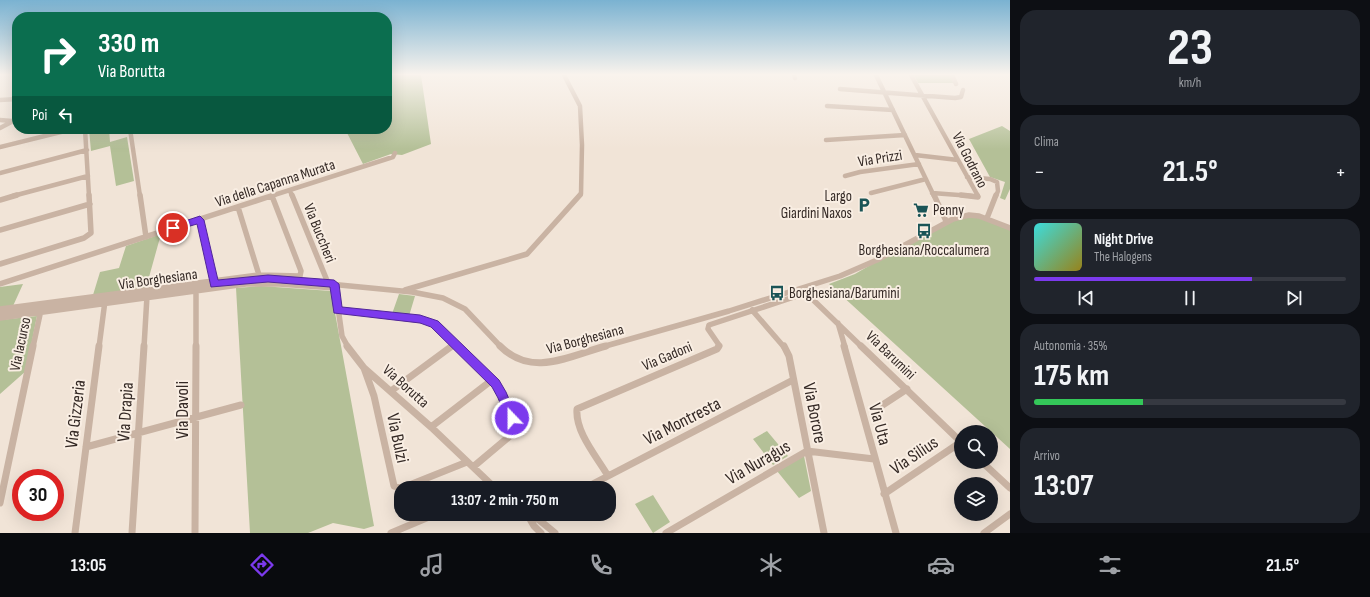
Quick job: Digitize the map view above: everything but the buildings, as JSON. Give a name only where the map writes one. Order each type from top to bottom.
[{"type":"street","points":[[402,291],[527,254],[581,194],[582,145],[580,106],[577,100]]},
{"type":"street","points":[[888,100],[946,221]]},
{"type":"street","name":"Via Godrano","points":[[925,100],[978,197],[932,193]]},
{"type":"street","points":[[827,106],[893,110]]},
{"type":"street","points":[[0,120],[12,121]]},
{"type":"street","points":[[0,128],[12,121]]},
{"type":"street","points":[[5,125],[12,123]]},
{"type":"street","points":[[0,147],[53,134]]},
{"type":"street","points":[[0,264],[83,238],[89,235],[92,231],[85,134]]},
{"type":"street","points":[[131,134],[146,237]]},
{"type":"street","points":[[826,140],[905,135]]},
{"type":"street","points":[[0,173],[87,150]]},
{"type":"street","name":"Via della Capanna Murata","points":[[0,284],[394,157],[395,153]]},
{"type":"street","points":[[915,155],[958,160]]},
{"type":"street","name":"Via Prizzi","points":[[845,176],[860,172],[919,164]]},
{"type":"street","points":[[0,200],[88,176]]},
{"type":"street","points":[[967,177],[990,179],[997,182],[998,191],[987,218]]},
{"type":"street","points":[[871,193],[926,179]]},
{"type":"street","name":"Via Buccheri","points":[[290,191],[333,285]]},
{"type":"street","name":"Via Borghesiana","points":[[0,309],[259,275],[301,275],[272,196]]},
{"type":"street","points":[[0,230],[90,204]]},
{"type":"street","points":[[238,207],[259,275]]},
{"type":"street","name":"Via Borghesiana","points":[[0,314],[105,302],[270,278],[402,291],[435,296],[455,303],[470,314],[509,355],[521,361],[539,364],[560,360],[804,291],[864,266],[946,221],[969,216],[987,218],[1010,228]]},
{"type":"street","points":[[200,220],[214,282]]},
{"type":"street","name":"Via Borghesiana","points":[[196,289],[214,282],[246,282]]},
{"type":"street","name":"Via Borutta","points":[[333,285],[345,344],[364,368],[431,427],[488,481]]},
{"type":"street","name":"Via Davoli","points":[[195,533],[197,417],[196,289]]},
{"type":"street","name":"Via Gadoni","points":[[608,476],[584,434],[576,416],[577,409],[716,350],[719,345],[708,329],[709,325],[804,291]]},
{"type":"street","name":"Via Barumini","points":[[804,291],[954,435]]},
{"type":"street","name":"Via Drapia","points":[[132,533],[147,296]]},
{"type":"street","name":"Via Gizzeria","points":[[75,533],[105,302]]},
{"type":"street","name":"Via Borghesiana","points":[[0,318],[41,310]]},
{"type":"street","name":"Via Iacurso","points":[[0,503],[41,310]]},
{"type":"street","points":[[338,310],[427,321],[440,327],[492,380],[503,395],[517,430],[473,467]]},
{"type":"street","name":"Via Borore","points":[[752,310],[785,347],[789,356],[824,533]]},
{"type":"street","name":"Via Uta","points":[[838,323],[874,459],[896,533]]},
{"type":"street","points":[[391,391],[455,344]]},
{"type":"street","name":"Via Bulzi","points":[[364,368],[374,396],[394,486],[402,488],[467,462]]},
{"type":"street","points":[[431,427],[492,380]]},
{"type":"street","name":"Via Montresta","points":[[598,481],[793,380]]},
{"type":"street","points":[[878,408],[907,389]]},
{"type":"street","points":[[86,447],[241,405]]},
{"type":"street","name":"Via Silius","points":[[884,494],[954,447]]},
{"type":"street","name":"Via Nuragus","points":[[666,533],[807,451],[874,459]]},
{"type":"street","points":[[990,469],[1010,488]]},
{"type":"street","points":[[984,533],[1010,514]]},
{"type":"street","points":[[391,533],[419,521]]},
{"type":"street","points":[[533,521],[534,526],[541,533]]},
{"type":"street","points":[[540,521],[555,533]]},
{"type":"green space","points":[[392,100],[425,100],[431,144],[402,155],[391,154],[363,164],[348,134],[392,134]]},
{"type":"green space","points":[[1002,126],[1010,131],[1010,189],[1005,200],[1000,198],[1005,182],[990,177],[969,139]]},
{"type":"green space","points":[[89,134],[109,134],[110,142],[127,137],[134,181],[116,186],[110,146],[91,151]]},
{"type":"green space","points":[[972,215],[1010,228],[1010,449],[998,438],[998,425],[984,425],[829,284],[855,274],[946,221]]},
{"type":"green space","points":[[161,234],[146,288],[93,295],[100,272],[119,268],[126,246]]},
{"type":"green space","points":[[23,284],[13,306],[0,308],[0,287]]},
{"type":"green space","points":[[261,286],[331,291],[374,526],[364,529],[333,523],[308,533],[250,533],[236,288]]},
{"type":"green space","points":[[399,294],[415,296],[409,316],[392,314]]},
{"type":"green space","points":[[37,316],[26,371],[0,394],[0,320]]},
{"type":"green space","points":[[767,431],[788,456],[773,465],[753,439]]},
{"type":"green space","points":[[804,456],[811,491],[799,498],[777,471]]},
{"type":"green space","points":[[653,495],[670,522],[653,533],[635,504]]},
{"type":"place","name":"Largo Giardini Naxos","points":[[864,205]]},
{"type":"place","name":"Penny","points":[[921,210]]},
{"type":"place","name":"Borghesiana/Roccalumera","points":[[924,231]]},
{"type":"place","name":"Borghesiana/Barumini","points":[[777,293]]},
{"type":"route","points":[[173,228],[200,220],[215,284],[268,278],[334,284],[338,310],[420,319],[435,324],[440,327],[495,384],[503,395],[512,418]]}]
